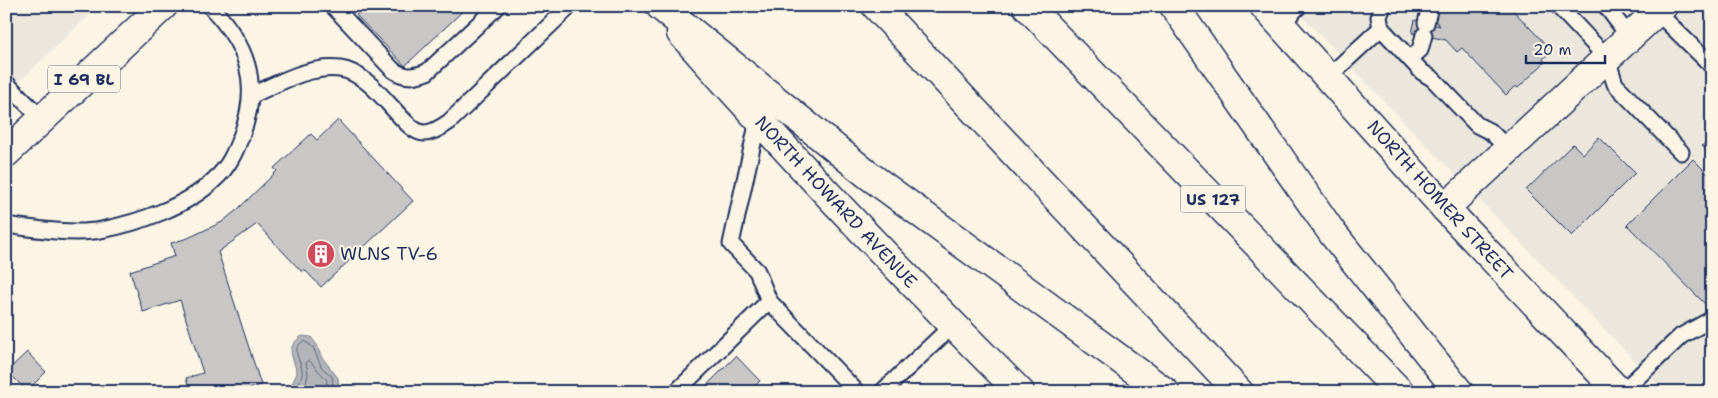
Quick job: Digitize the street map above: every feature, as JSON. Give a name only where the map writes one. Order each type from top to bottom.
[{"type":"main road","name":"I 69 BL","points":[[6,153],[162,6]]},
{"type":"main road","name":"NORTH HOWARD AVENUE","points":[[659,6],[758,120],[953,326],[1020,392]]},
{"type":"main road","points":[[659,6],[867,174],[1165,392]]},
{"type":"main road","points":[[876,6],[1239,392]]},
{"type":"main road","name":"US 127","points":[[1027,6],[1400,392]]},
{"type":"main road","points":[[1174,6],[1333,234],[1459,392]]},
{"type":"main road","points":[[1445,208],[1660,9]]},
{"type":"main road","name":"NORTH HOMER STREET","points":[[1282,12],[1329,76],[1445,208],[1620,392]]},
{"type":"lane","points":[[6,225],[42,230],[99,230],[141,220],[186,200],[215,180],[234,156],[248,117],[252,94],[250,70],[242,49],[224,20],[210,6]]},
{"type":"lane","points":[[333,6],[393,70],[403,76],[416,76],[427,72],[498,6]]},
{"type":"lane","points":[[252,94],[296,76],[320,70],[340,69],[358,75],[377,90],[410,126],[419,132],[427,133],[449,122],[570,6]]},
{"type":"lane","points":[[1383,6],[1379,18],[1381,28],[1422,72],[1433,79],[1477,125],[1491,132],[1508,149]]},
{"type":"lane","points":[[1410,59],[1420,50],[1430,6]]},
{"type":"lane","points":[[1558,6],[1607,58],[1615,84],[1681,152]]},
{"type":"lane","points":[[1606,6],[1630,38]]},
{"type":"lane","points":[[1660,9],[1712,66]]},
{"type":"lane","points":[[1329,76],[1381,28]]},
{"type":"lane","points":[[6,84],[42,119]]},
{"type":"lane","points":[[758,120],[731,244],[757,271],[770,301],[857,392]]},
{"type":"lane","points":[[676,392],[770,301]]},
{"type":"lane","points":[[1620,392],[1682,336],[1712,319]]},
{"type":"lane","points":[[882,392],[953,326]]},
{"type":"shaded area","points":[[6,6],[99,6],[6,94]]},
{"type":"shaded area","points":[[1292,6],[1712,6],[1712,392],[1665,392]]},
{"type":"water","points":[[302,336],[311,337],[317,345],[321,356],[338,378],[339,389],[336,392],[293,392],[292,384],[297,373],[291,348],[296,340]]},
{"type":"building","points":[[365,6],[468,6],[405,66],[356,15]]},
{"type":"building","points":[[1440,6],[1509,6],[1552,51],[1543,59],[1545,62],[1518,88],[1515,86],[1506,95],[1462,48],[1457,52],[1446,40],[1412,33],[1415,20],[1440,26],[1432,17],[1440,9]]},
{"type":"building","name":"WLNS TV-6","points":[[338,120],[413,201],[321,287],[304,269],[302,272],[257,224],[218,252],[261,385],[240,392],[190,392],[186,378],[203,373],[180,300],[143,312],[130,271],[175,256],[171,243],[188,238],[222,222],[277,171],[274,168],[311,134],[317,140]]},
{"type":"building","points":[[1599,137],[1635,173],[1572,236],[1526,190],[1573,144],[1583,154]]},
{"type":"building","points":[[1712,137],[1712,155],[1702,146]]},
{"type":"building","points":[[1693,159],[1712,178],[1712,300],[1706,305],[1627,225]]},
{"type":"building","points":[[27,352],[46,372],[27,391],[7,371]]},
{"type":"building","points":[[736,356],[760,381],[753,388],[757,392],[700,392]]},
{"type":"building","points":[[45,386],[50,392],[39,392]]},
{"type":"place","name":"WLNS TV-6","points":[[321,254]]}]
